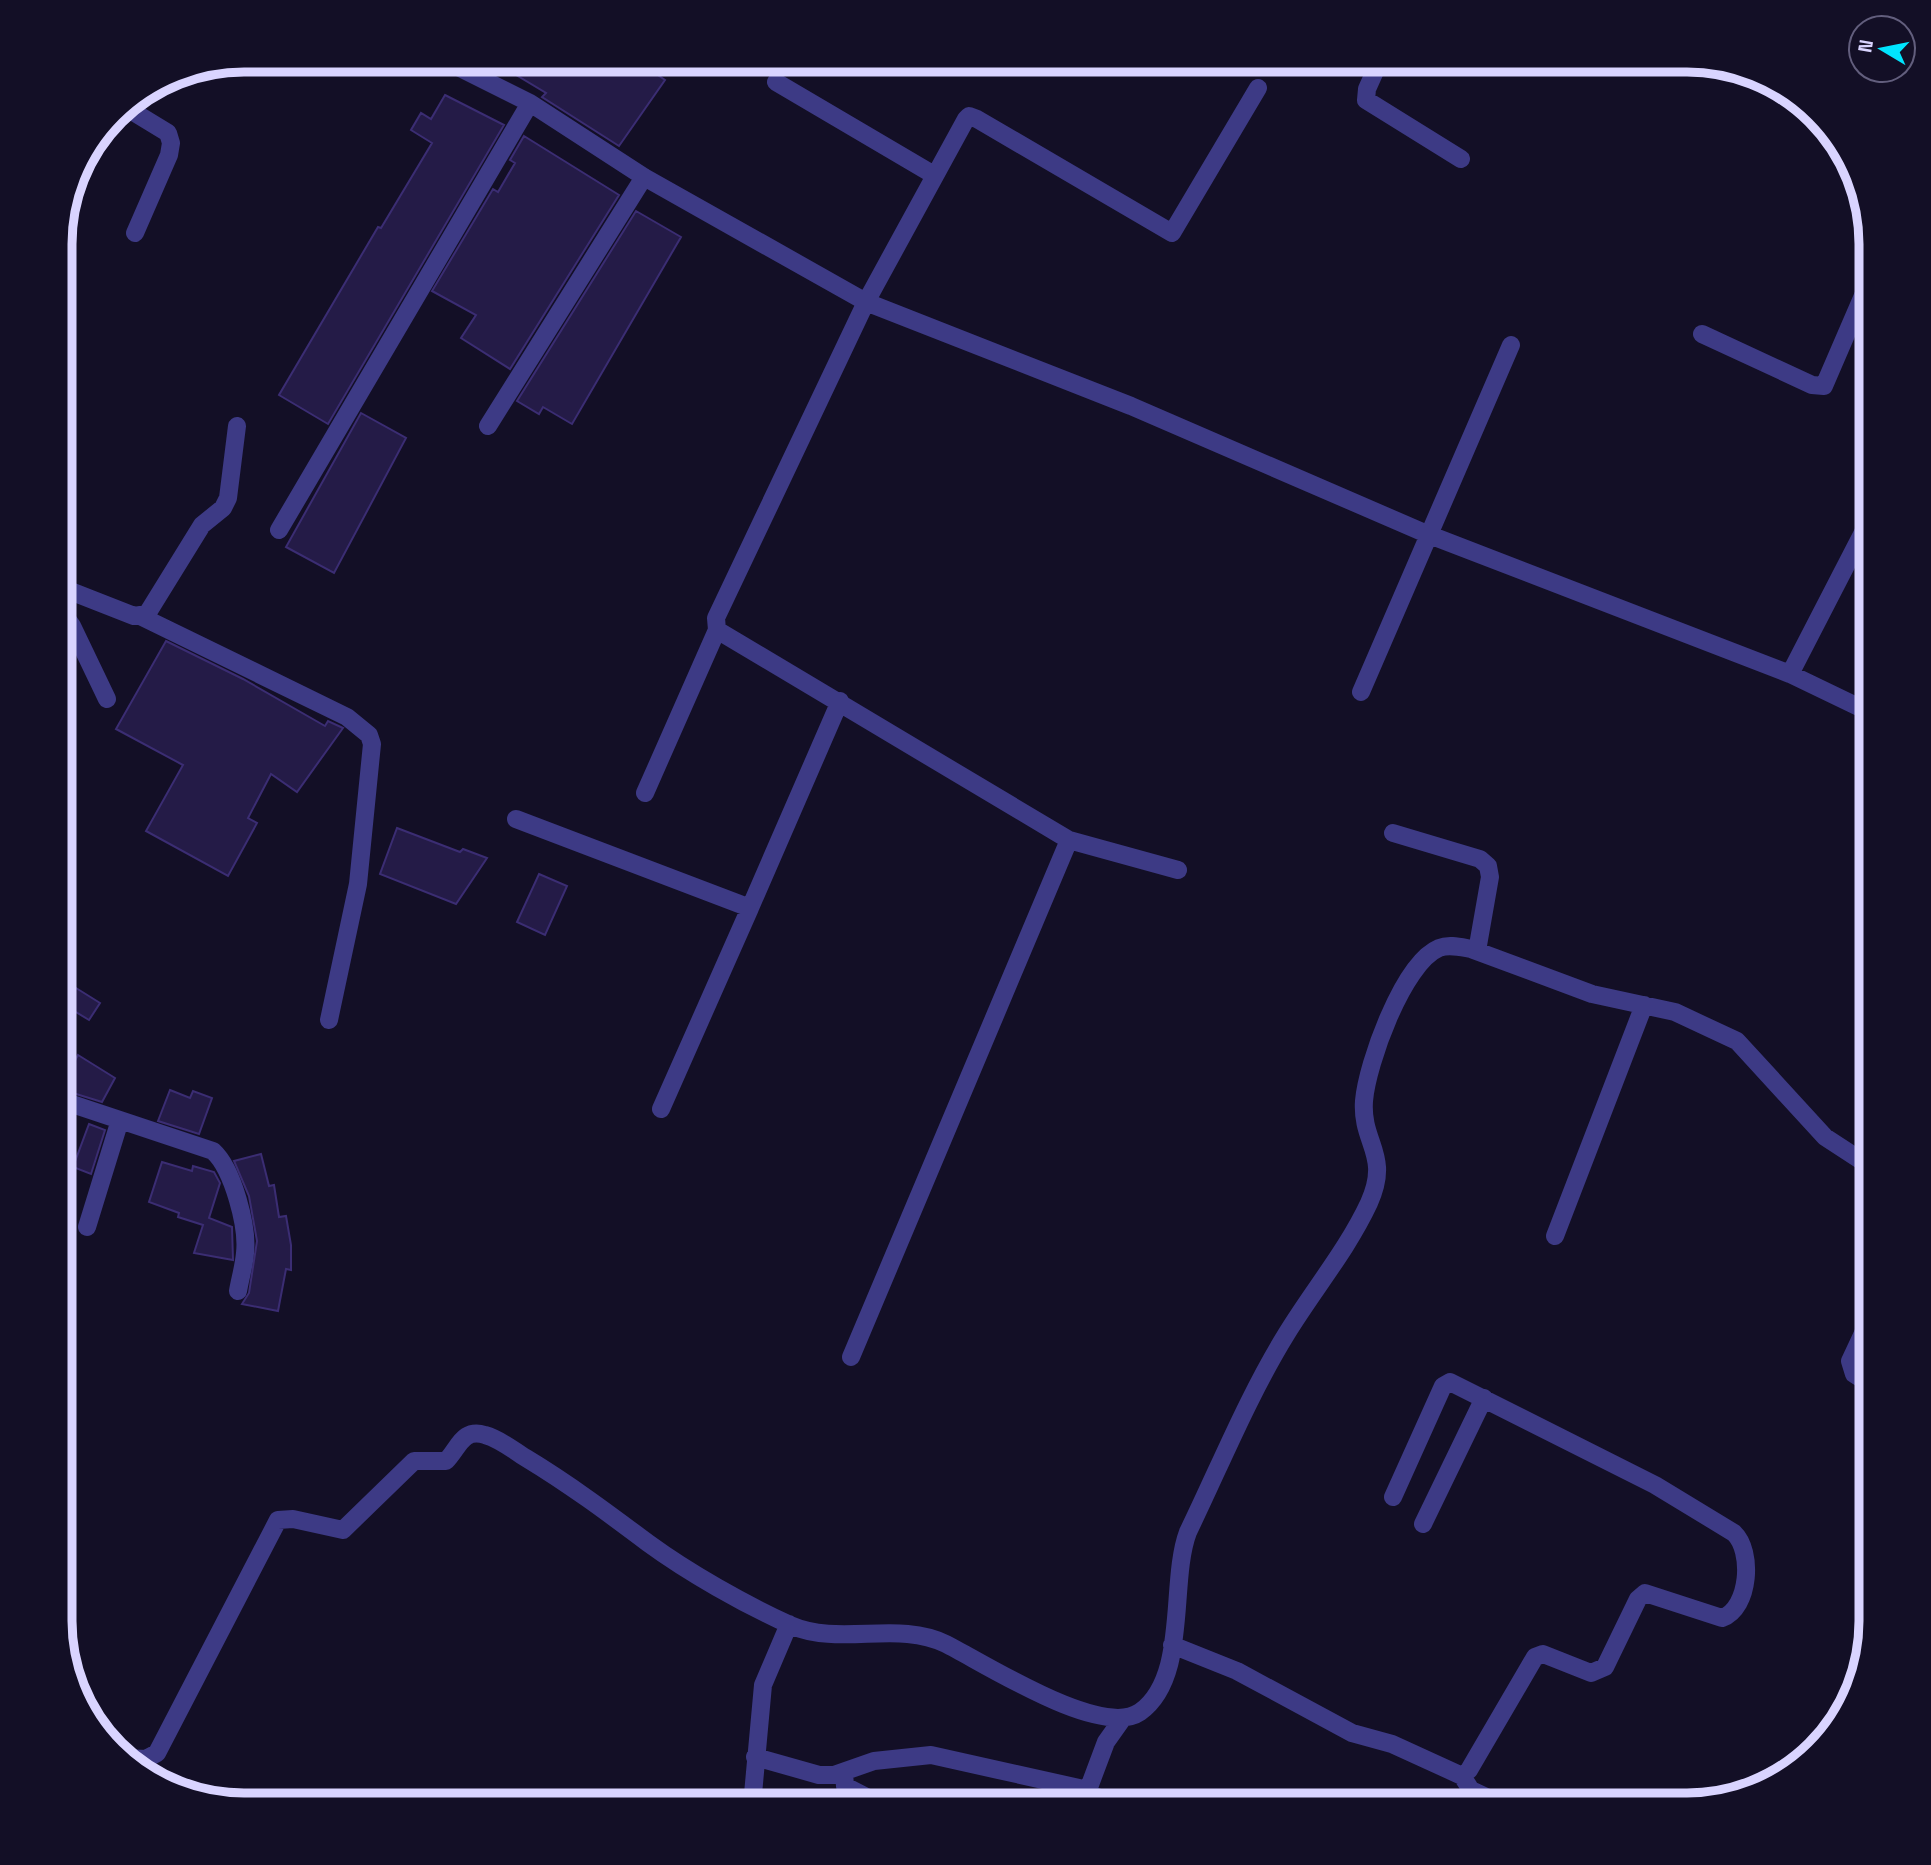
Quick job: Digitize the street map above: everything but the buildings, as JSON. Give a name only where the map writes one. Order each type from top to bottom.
[{"type":"street","points":[[468,72],[530,103],[644,177],[866,302],[1131,406],[1427,534],[1790,674],[1859,707]]},
{"type":"street","points":[[1375,72],[1367,89],[1366,100],[1461,159]]},
{"type":"street","points":[[776,82],[934,175]]},
{"type":"street","points":[[645,793],[717,629],[716,618],[866,302],[966,119],[972,117],[1172,233],[1258,88]]},
{"type":"street","points":[[279,530],[530,103]]},
{"type":"street","points":[[133,112],[168,133],[171,143],[169,155],[135,233]]},
{"type":"street","points":[[488,426],[644,177]]},
{"type":"street","points":[[1702,334],[1811,385],[1824,386],[1859,309]]},
{"type":"street","points":[[1361,692],[1427,534],[1511,345]]},
{"type":"street","points":[[140,616],[146,614],[202,525],[223,508],[228,498],[237,426]]},
{"type":"street","points":[[1790,674],[1859,540]]},
{"type":"street","points":[[72,591],[140,616],[347,717],[369,734],[372,744],[358,884],[329,1020]]},
{"type":"street","points":[[72,626],[107,699]]},
{"type":"street","points":[[717,629],[1069,840],[1178,870]]},
{"type":"street","points":[[661,1109],[840,701]]},
{"type":"street","points":[[516,819],[750,908]]},
{"type":"street","points":[[1393,833],[1480,859],[1488,866],[1490,877],[1477,951]]},
{"type":"street","points":[[851,1357],[1069,840]]},
{"type":"street","points":[[140,1759],[146,1759],[157,1753],[278,1520],[293,1519],[342,1530],[414,1461],[446,1461],[463,1437],[470,1434],[492,1437],[581,1492],[682,1566],[789,1624],[830,1636],[915,1636],[943,1642],[1019,1685],[1105,1717],[1123,1718],[1137,1714],[1151,1703],[1161,1684],[1172,1645],[1178,1606],[1180,1559],[1188,1532],[1267,1368],[1357,1228],[1378,1181],[1379,1167],[1365,1119],[1364,1101],[1389,1018],[1412,975],[1426,957],[1440,948],[1454,946],[1477,951],[1592,994],[1699,1021],[1737,1041],[1763,1067],[1810,1123],[1825,1137],[1859,1159]]},
{"type":"street","points":[[1555,1236],[1644,1005]]},
{"type":"street","points":[[72,1104],[213,1151],[222,1159],[230,1174],[245,1238],[238,1291]]},
{"type":"street","points":[[87,1227],[121,1120]]},
{"type":"street","points":[[1859,1342],[1850,1362],[1854,1374],[1859,1377]]},
{"type":"street","points":[[1393,1497],[1446,1382],[1484,1398],[1655,1485],[1734,1533],[1742,1546],[1745,1591],[1733,1612],[1722,1618],[1645,1592],[1638,1599],[1605,1667],[1599,1671],[1591,1673],[1543,1654],[1535,1657],[1469,1770],[1462,1776]]},
{"type":"street","points":[[1423,1524],[1484,1398]]},
{"type":"street","points":[[753,1793],[763,1685],[789,1624]]},
{"type":"street","points":[[1172,1645],[1260,1683],[1352,1733],[1392,1744],[1462,1776],[1471,1790],[1477,1793]]},
{"type":"street","points":[[1086,1793],[1106,1742],[1123,1718]]},
{"type":"street","points":[[755,1757],[819,1775],[844,1773],[874,1761],[931,1755],[1074,1793]]},
{"type":"street","points":[[844,1773],[845,1786],[859,1793]]}]
